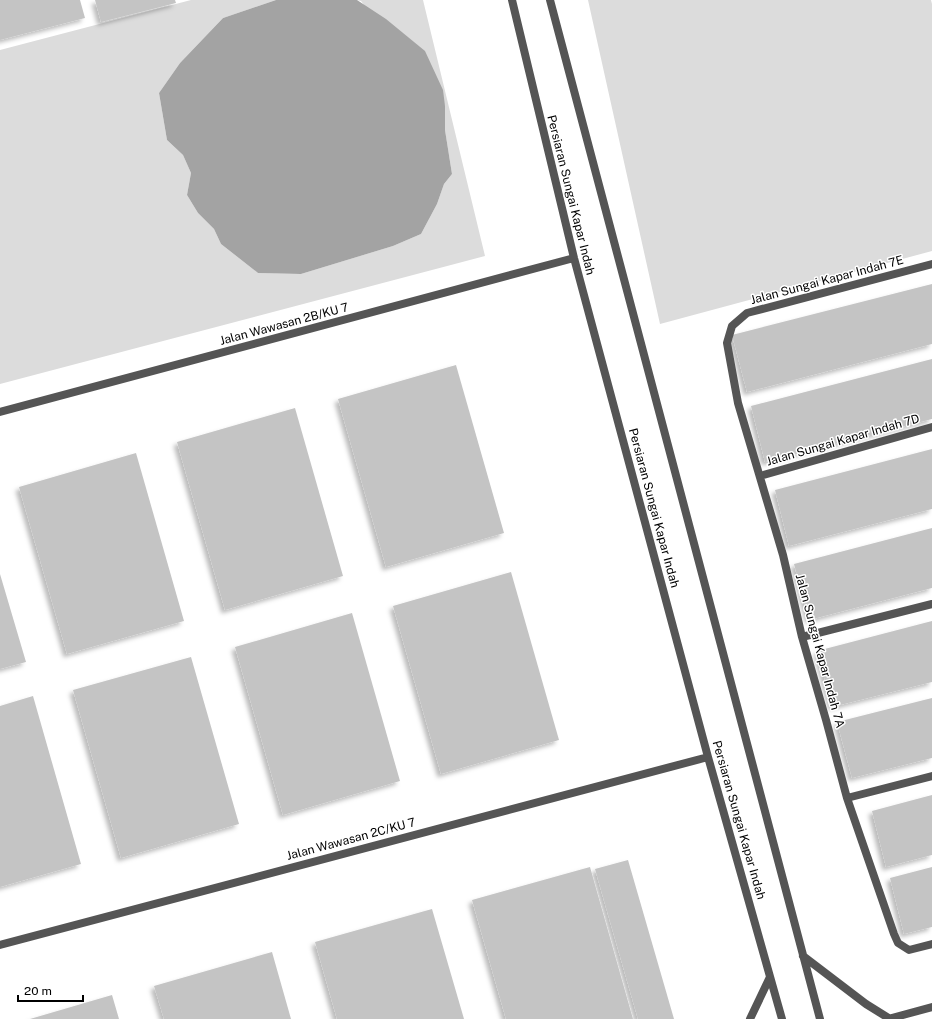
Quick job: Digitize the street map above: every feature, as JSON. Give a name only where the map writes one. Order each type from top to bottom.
[{"type":"street","name":"Persiaran Sungai Kapar Indah","points":[[512,0],[574,258],[708,757],[782,1019]]},
{"type":"street","points":[[550,0],[820,1019]]},
{"type":"street","name":"Jalan Wawasan 2B/KU 7","points":[[0,412],[574,258]]},
{"type":"street","name":"Jalan Sungai Kapar Indah 7E","points":[[732,326],[747,313],[932,264]]},
{"type":"street","name":"Jalan Sungai Kapar Indah 7A","points":[[732,326],[727,343],[738,403],[783,555],[802,637],[847,798],[898,943],[909,950],[932,944]]},
{"type":"street","name":"Jalan Sungai Kapar Indah 7D","points":[[760,476],[932,427]]},
{"type":"street","points":[[802,637],[932,604]]},
{"type":"street","name":"Jalan Wawasan 2C/KU 7","points":[[0,945],[708,757]]},
{"type":"street","points":[[847,798],[932,776]]},
{"type":"street","points":[[804,956],[866,1004],[889,1019],[932,1007]]},
{"type":"street","points":[[750,1019],[770,977]]},
{"type":"shaded area","points":[[191,0],[276,0],[223,18],[180,63],[159,93],[167,140],[183,155],[191,173],[187,195],[198,213],[214,229],[221,244],[258,273],[301,274],[393,246],[421,234],[437,204],[444,184],[452,174],[445,130],[445,106],[361,1],[357,0],[423,0],[485,256],[0,384],[0,50]]},
{"type":"shaded area","points":[[276,0],[357,0],[386,19],[425,51],[443,90],[445,130],[452,174],[444,184],[437,204],[421,234],[393,246],[301,274],[258,273],[221,244],[214,229],[198,213],[187,195],[191,173],[183,155],[167,140],[159,93],[180,63],[223,18]]},
{"type":"shaded area","points":[[588,0],[931,0],[932,251],[660,324]]},
{"type":"building","points":[[0,0],[80,0],[85,18],[0,40]]},
{"type":"building","points":[[95,0],[175,0],[176,3],[101,22]]},
{"type":"building","points":[[932,284],[932,344],[747,392],[732,335]]},
{"type":"building","points":[[932,359],[932,419],[765,462],[751,406]]},
{"type":"building","points":[[456,365],[504,533],[386,567],[338,399]]},
{"type":"building","points":[[295,408],[343,576],[225,610],[177,442]]},
{"type":"building","points":[[932,449],[932,509],[789,546],[775,490]]},
{"type":"building","points":[[136,453],[184,621],[67,654],[19,487]]},
{"type":"building","points":[[932,528],[932,588],[809,620],[794,564]]},
{"type":"building","points":[[511,572],[559,740],[441,774],[393,606]]},
{"type":"building","points":[[0,574],[26,662],[0,669]]},
{"type":"building","points":[[352,613],[400,781],[283,815],[235,647]]},
{"type":"building","points":[[932,621],[932,682],[832,707],[817,651]]},
{"type":"building","points":[[191,657],[239,824],[121,858],[73,690]]},
{"type":"building","points":[[33,696],[81,864],[0,887],[0,706]]},
{"type":"building","points":[[932,698],[932,758],[852,778],[837,722]]},
{"type":"building","points":[[932,795],[932,855],[886,867],[872,811]]},
{"type":"building","points":[[628,860],[674,1019],[638,1019],[595,869]]},
{"type":"building","points":[[590,867],[633,1019],[506,1019],[472,900]]},
{"type":"building","points":[[932,867],[932,927],[904,934],[890,878]]},
{"type":"building","points":[[432,909],[464,1019],[337,1019],[315,942]]},
{"type":"building","points":[[272,952],[291,1019],[164,1019],[154,986]]},
{"type":"building","points":[[112,995],[119,1019],[30,1019]]}]
